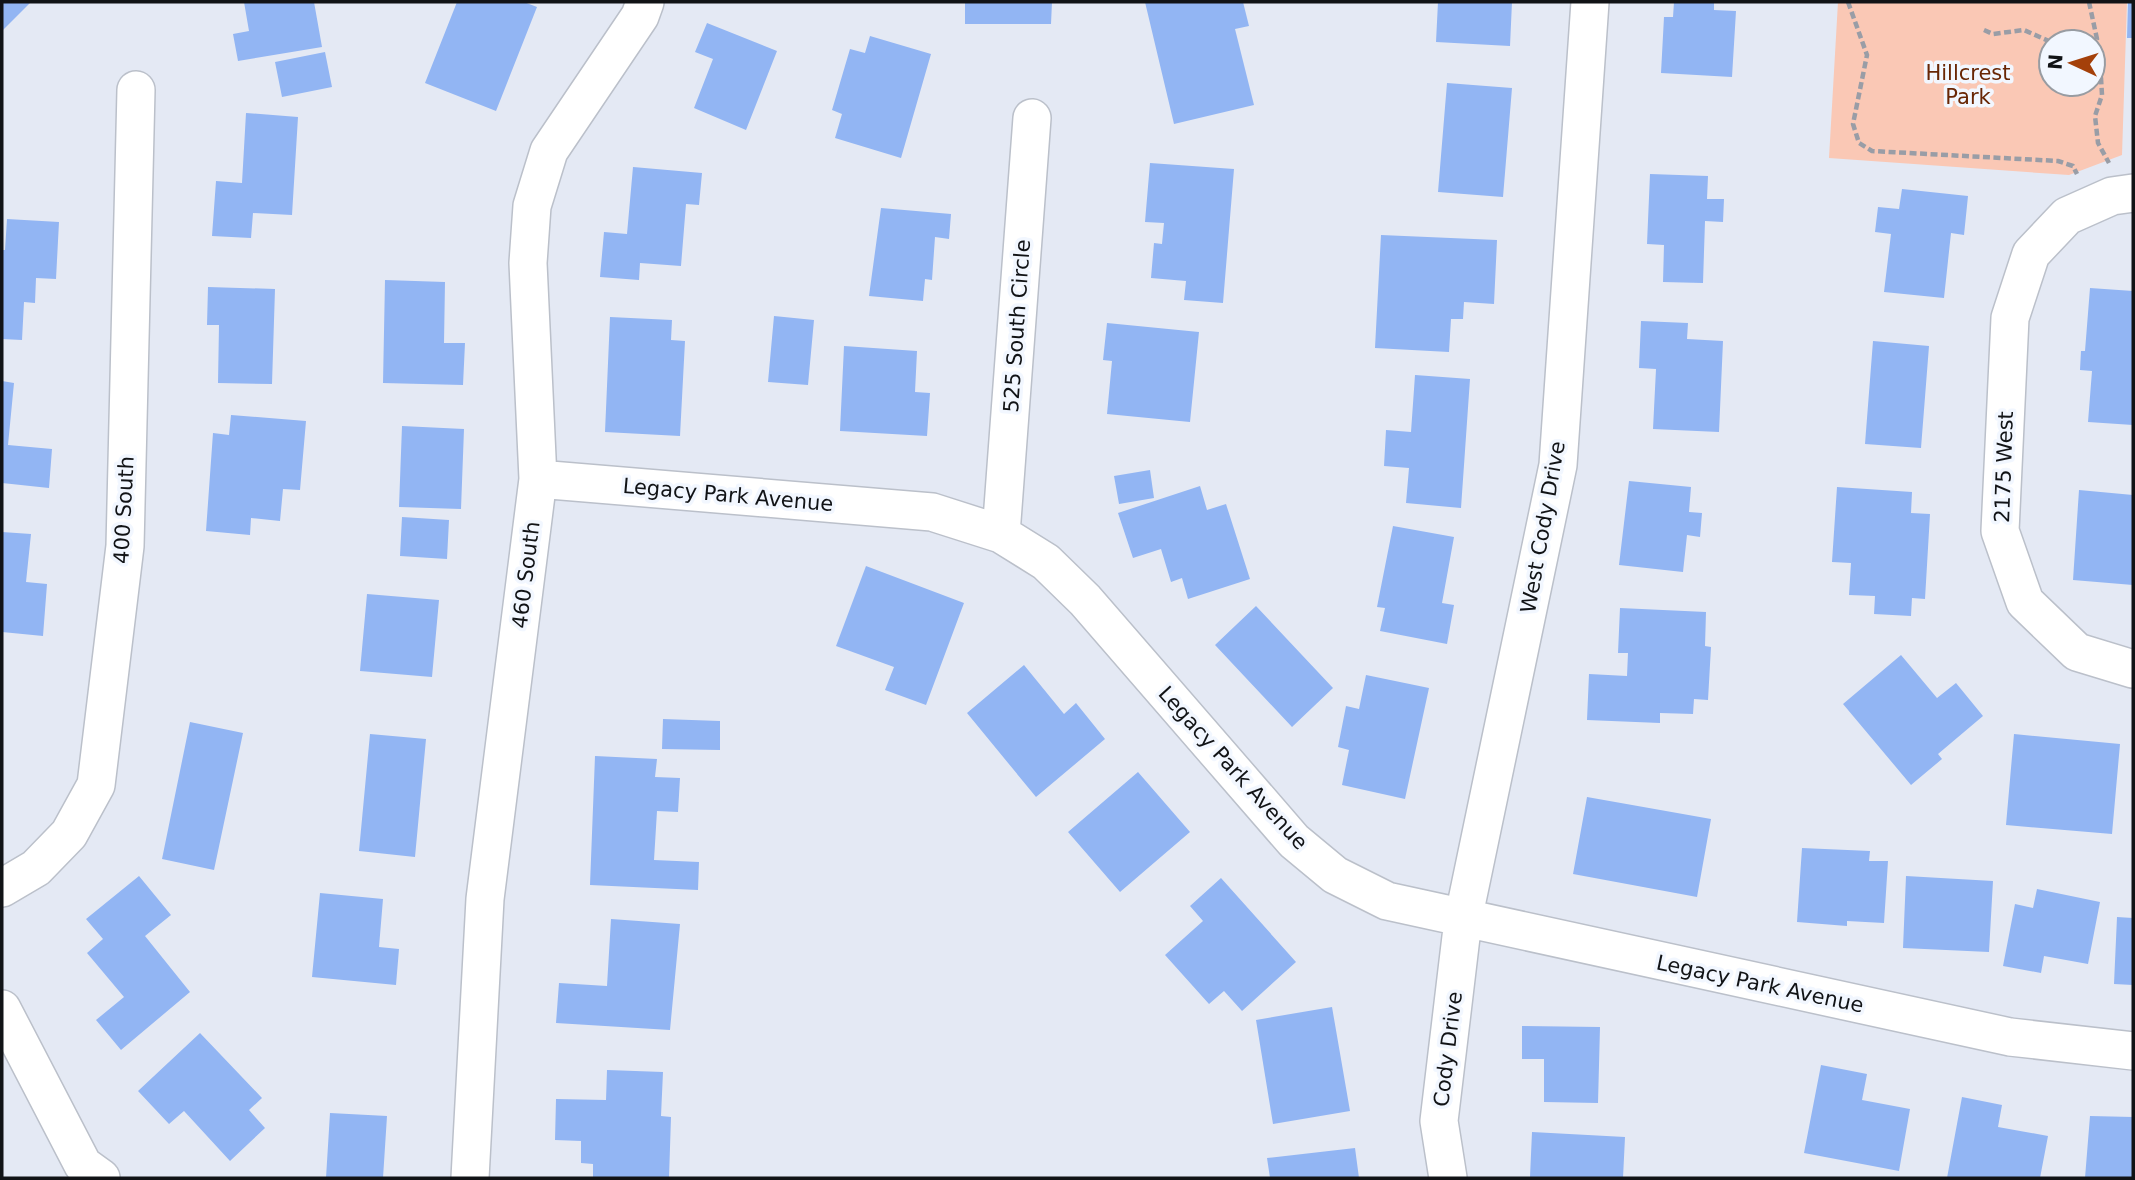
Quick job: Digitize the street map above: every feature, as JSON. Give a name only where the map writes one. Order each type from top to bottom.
[{"type":"street","name":"460 South","points":[[470,1178],[485,899],[538,479],[528,263],[532,206],[549,151],[640,16],[645,2]]},
{"type":"street","name":"West Cody Drive","points":[[1463,920],[1558,465],[1590,2]]},
{"type":"street","name":"400 South","points":[[2,888],[36,868],[69,834],[96,785],[125,546],[136,90]]},
{"type":"street","name":"525 South Circle","points":[[1001,534],[1032,118]]},
{"type":"street","name":"2175 West","points":[[2122,180],[2112,196],[2067,216],[2031,254],[2010,318],[2000,531],[2025,602],[2077,652],[2133,669]]},
{"type":"street","name":"Legacy Park Avenue","points":[[538,479],[932,512],[1001,534],[1046,562],[1085,600],[1294,841],[1335,875],[1387,901],[1463,920],[2010,1037],[2133,1051]]},
{"type":"street","name":"Cody Drive","points":[[1447,1178],[1439,1121],[1463,920]]},
{"type":"street","points":[[2,1009],[85,1174]]},
{"type":"path","points":[[1848,2],[1867,55],[1853,124],[1859,143],[1872,151],[2058,161],[2073,166],[2079,177]]},
{"type":"path","points":[[2089,2],[2095,28]]},
{"type":"path","points":[[1984,30],[1993,34],[2024,30],[2037,36]]},
{"type":"path","points":[[2101,98],[2095,116],[2098,144],[2122,180]]},
{"type":"green space","name":"Hillcrest Park","points":[[1838,2],[2127,2],[2122,155],[2069,175],[1829,158]]},
{"type":"building","points":[[2,2],[31,2],[2,31]]},
{"type":"building","points":[[244,2],[314,2],[322,47],[238,61],[233,34],[249,31]]},
{"type":"building","points":[[457,2],[524,2],[537,7],[496,111],[425,83]]},
{"type":"building","points":[[965,2],[1052,2],[1051,24],[965,24]]},
{"type":"building","points":[[1145,2],[1243,2],[1249,26],[1235,29],[1254,105],[1174,124]]},
{"type":"building","points":[[1438,2],[1512,2],[1510,46],[1436,42]]},
{"type":"building","points":[[1674,2],[1714,2],[1714,10],[1736,11],[1732,77],[1661,73],[1664,17],[1673,17]]},
{"type":"building","points":[[2128,2],[2133,2],[2133,38],[2127,38]]},
{"type":"building","points":[[707,23],[777,51],[746,130],[694,108],[713,59],[695,52]]},
{"type":"building","points":[[870,36],[931,54],[901,158],[835,138],[842,114],[832,110],[850,49],[865,53]]},
{"type":"building","points":[[325,52],[332,87],[282,97],[275,62]]},
{"type":"building","points":[[1447,83],[1512,88],[1503,197],[1438,192]]},
{"type":"building","points":[[246,113],[298,117],[292,215],[253,213],[251,238],[212,236],[216,181],[242,183]]},
{"type":"building","points":[[1150,163],[1234,169],[1223,303],[1184,300],[1186,281],[1151,278],[1154,243],[1162,244],[1164,223],[1145,222]]},
{"type":"building","points":[[633,167],[702,173],[699,205],[686,204],[681,266],[640,263],[639,280],[600,277],[604,232],[627,234]]},
{"type":"building","points":[[1650,174],[1708,176],[1707,199],[1724,199],[1723,222],[1705,221],[1703,283],[1663,282],[1664,245],[1647,244]]},
{"type":"building","points":[[1902,189],[1968,196],[1964,235],[1951,233],[1944,298],[1884,292],[1891,234],[1875,232],[1878,207],[1899,209]]},
{"type":"building","points":[[881,208],[951,214],[949,239],[935,237],[932,280],[925,279],[923,301],[869,296]]},
{"type":"building","points":[[7,219],[59,222],[56,279],[36,278],[35,303],[24,302],[22,340],[2,339],[2,250],[5,250]]},
{"type":"building","points":[[1381,235],[1497,240],[1494,304],[1464,302],[1463,319],[1451,319],[1449,352],[1375,348]]},
{"type":"building","points":[[385,280],[445,282],[444,343],[465,343],[463,385],[383,383]]},
{"type":"building","points":[[208,287],[275,289],[272,384],[218,383],[219,325],[207,325]]},
{"type":"building","points":[[2090,288],[2133,291],[2133,425],[2088,422],[2092,371],[2080,370],[2081,351],[2085,351]]},
{"type":"building","points":[[774,316],[814,320],[808,385],[768,382]]},
{"type":"building","points":[[610,317],[672,320],[671,340],[685,341],[680,436],[605,432]]},
{"type":"building","points":[[1641,321],[1688,323],[1687,339],[1723,341],[1719,432],[1653,429],[1656,369],[1639,368]]},
{"type":"building","points":[[1107,323],[1199,332],[1190,422],[1107,414],[1112,361],[1103,360]]},
{"type":"building","points":[[1873,341],[1929,346],[1921,448],[1865,444]]},
{"type":"building","points":[[844,346],[917,351],[915,392],[930,393],[927,436],[840,431]]},
{"type":"building","points":[[1415,375],[1470,379],[1461,508],[1406,503],[1409,468],[1384,466],[1386,430],[1411,432]]},
{"type":"building","points":[[2,381],[14,383],[8,445],[52,449],[49,488],[2,483]]},
{"type":"building","points":[[231,415],[306,421],[300,490],[283,489],[280,521],[251,518],[250,535],[206,531],[213,433],[229,435]]},
{"type":"building","points":[[402,426],[464,429],[461,509],[399,507]]},
{"type":"building","points":[[1150,470],[1154,498],[1119,504],[1114,476]]},
{"type":"building","points":[[1629,481],[1691,487],[1689,512],[1702,513],[1700,537],[1687,535],[1683,572],[1619,565]]},
{"type":"building","points":[[1200,486],[1207,510],[1226,504],[1250,579],[1188,599],[1182,578],[1171,582],[1161,549],[1133,558],[1118,513]]},
{"type":"building","points":[[1837,487],[1912,492],[1911,513],[1930,514],[1925,599],[1912,598],[1911,616],[1874,614],[1875,596],[1849,595],[1851,563],[1832,562]]},
{"type":"building","points":[[2079,490],[2133,495],[2133,585],[2073,580]]},
{"type":"building","points":[[402,517],[449,520],[447,559],[400,556]]},
{"type":"building","points":[[1393,526],[1454,537],[1442,603],[1454,605],[1447,644],[1380,631],[1385,608],[1377,607]]},
{"type":"building","points":[[2,532],[31,534],[26,582],[47,584],[43,636],[2,632]]},
{"type":"building","points":[[866,566],[964,603],[926,705],[885,690],[894,667],[836,646]]},
{"type":"building","points":[[367,594],[439,600],[432,677],[360,671]]},
{"type":"building","points":[[1256,606],[1333,688],[1292,727],[1215,645]]},
{"type":"building","points":[[1620,608],[1706,612],[1705,646],[1711,647],[1708,700],[1694,699],[1693,714],[1660,713],[1660,723],[1587,720],[1589,674],[1627,676],[1628,653],[1618,653]]},
{"type":"building","points":[[1901,655],[1937,698],[1956,683],[1983,716],[1938,754],[1942,759],[1911,785],[1843,704]]},
{"type":"building","points":[[1024,665],[1064,714],[1076,703],[1105,739],[1036,797],[967,713]]},
{"type":"building","points":[[1366,675],[1429,688],[1405,799],[1342,785],[1349,750],[1338,747],[1346,706],[1359,709]]},
{"type":"building","points":[[663,719],[720,721],[720,750],[662,749]]},
{"type":"building","points":[[190,722],[243,733],[214,870],[162,859]]},
{"type":"building","points":[[370,734],[426,739],[415,857],[359,851]]},
{"type":"building","points":[[2014,734],[2120,744],[2112,834],[2006,825]]},
{"type":"building","points":[[595,756],[657,759],[655,777],[680,778],[678,812],[657,811],[654,860],[699,862],[698,890],[590,885]]},
{"type":"building","points":[[1138,772],[1190,832],[1120,892],[1068,832]]},
{"type":"building","points":[[1587,797],[1711,819],[1697,897],[1573,874]]},
{"type":"building","points":[[1802,848],[1870,851],[1869,861],[1888,861],[1884,923],[1847,921],[1847,926],[1797,922]]},
{"type":"building","points":[[139,876],[171,915],[145,936],[190,992],[121,1050],[96,1020],[124,997],[87,953],[103,939],[86,919]]},
{"type":"building","points":[[1906,876],[1993,881],[1989,952],[1903,948]]},
{"type":"building","points":[[1221,878],[1296,962],[1242,1011],[1224,991],[1209,1004],[1165,955],[1203,921],[1190,906]]},
{"type":"building","points":[[2037,889],[2100,902],[2088,964],[2044,956],[2041,973],[2003,966],[2015,904],[2033,908]]},
{"type":"building","points":[[320,893],[383,899],[379,947],[399,949],[396,985],[312,977]]},
{"type":"building","points":[[2117,917],[2133,918],[2133,985],[2114,984]]},
{"type":"building","points":[[611,919],[680,924],[670,1030],[556,1023],[559,983],[607,986]]},
{"type":"building","points":[[1332,1007],[1350,1111],[1273,1124],[1256,1020]]},
{"type":"building","points":[[1522,1026],[1600,1027],[1598,1103],[1544,1102],[1544,1059],[1522,1059]]},
{"type":"building","points":[[200,1033],[262,1098],[249,1110],[265,1128],[230,1161],[184,1111],[169,1124],[138,1091]]},
{"type":"building","points":[[1821,1065],[1867,1074],[1862,1100],[1910,1109],[1899,1171],[1804,1153]]},
{"type":"building","points":[[607,1070],[663,1072],[661,1116],[671,1117],[669,1178],[593,1178],[593,1164],[581,1163],[581,1141],[555,1140],[556,1099],[606,1100]]},
{"type":"building","points":[[1962,1097],[2002,1105],[1998,1127],[2048,1136],[2040,1178],[1947,1178]]},
{"type":"building","points":[[330,1113],[387,1116],[383,1178],[326,1178]]},
{"type":"building","points":[[2090,1116],[2133,1117],[2133,1178],[2085,1178]]},
{"type":"building","points":[[1532,1132],[1625,1137],[1623,1178],[1530,1177]]},
{"type":"building","points":[[1355,1148],[1359,1178],[1270,1178],[1267,1158]]}]
